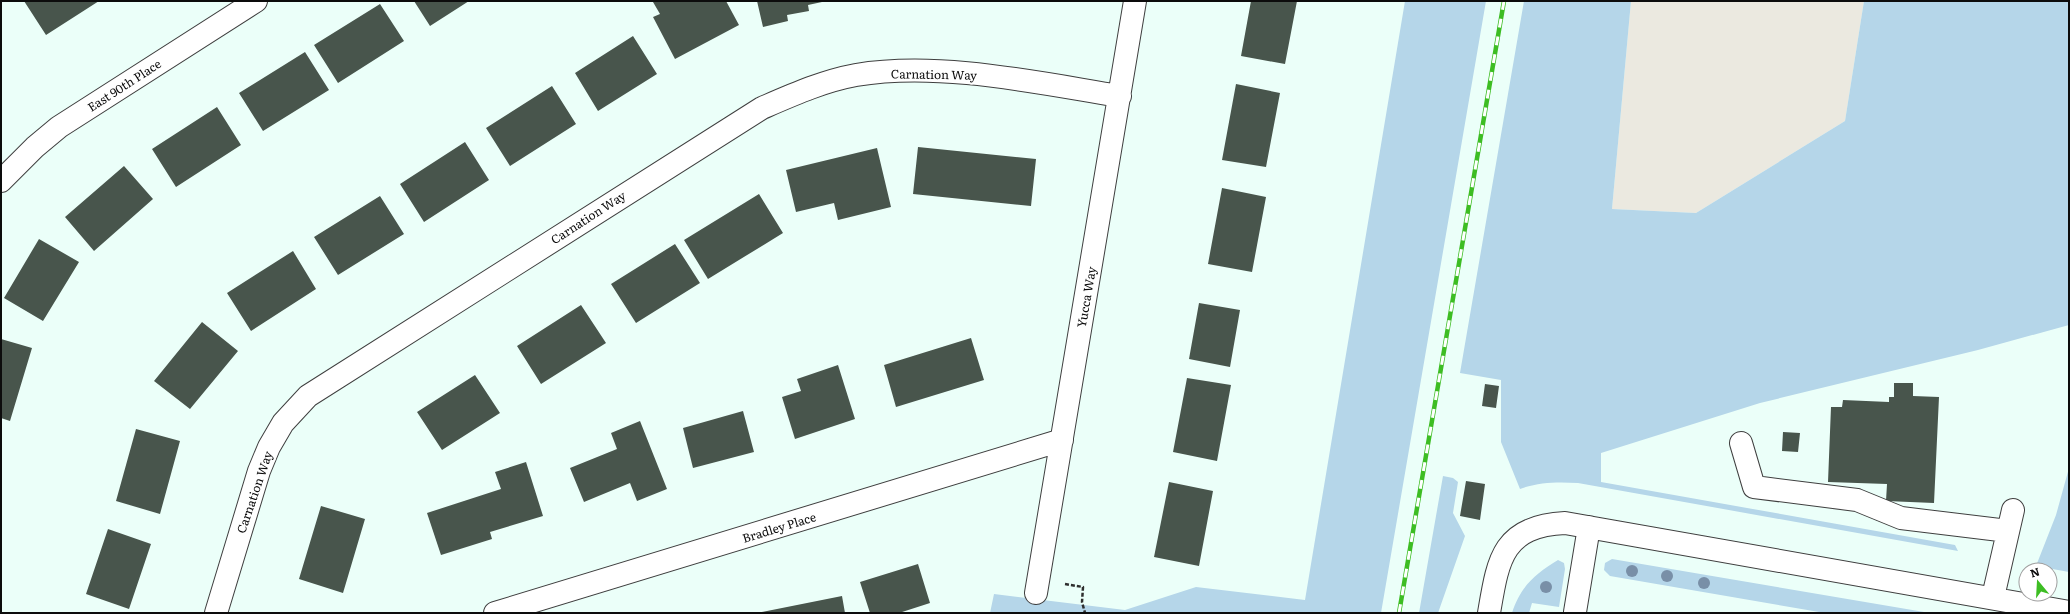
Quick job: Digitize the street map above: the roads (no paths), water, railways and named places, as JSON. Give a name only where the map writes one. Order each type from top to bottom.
[{"type":"street","name":"East 90th Place","points":[[1,181],[34,147],[59,127],[256,1]]},
{"type":"street","name":"Yucca Way","points":[[1036,593],[1135,1]]},
{"type":"street","name":"Carnation Way","points":[[216,613],[259,471],[283,423],[308,396],[762,108],[806,89],[856,75],[904,70],[985,75],[1120,96]]},
{"type":"street","name":"Bradley Place","points":[[495,613],[1062,440]]},
{"type":"street","points":[[1741,443],[1754,487],[1857,500],[1901,518],[2008,532]]},
{"type":"street","points":[[1993,598],[2013,510]]},
{"type":"street","points":[[1489,613],[1500,560],[1510,543],[1526,531],[1545,524],[1565,523],[1993,598],[2036,609],[2069,612]]},
{"type":"street","points":[[1575,612],[1589,528]]},
{"type":"railway","points":[[1399,613],[1504,1]]}]
